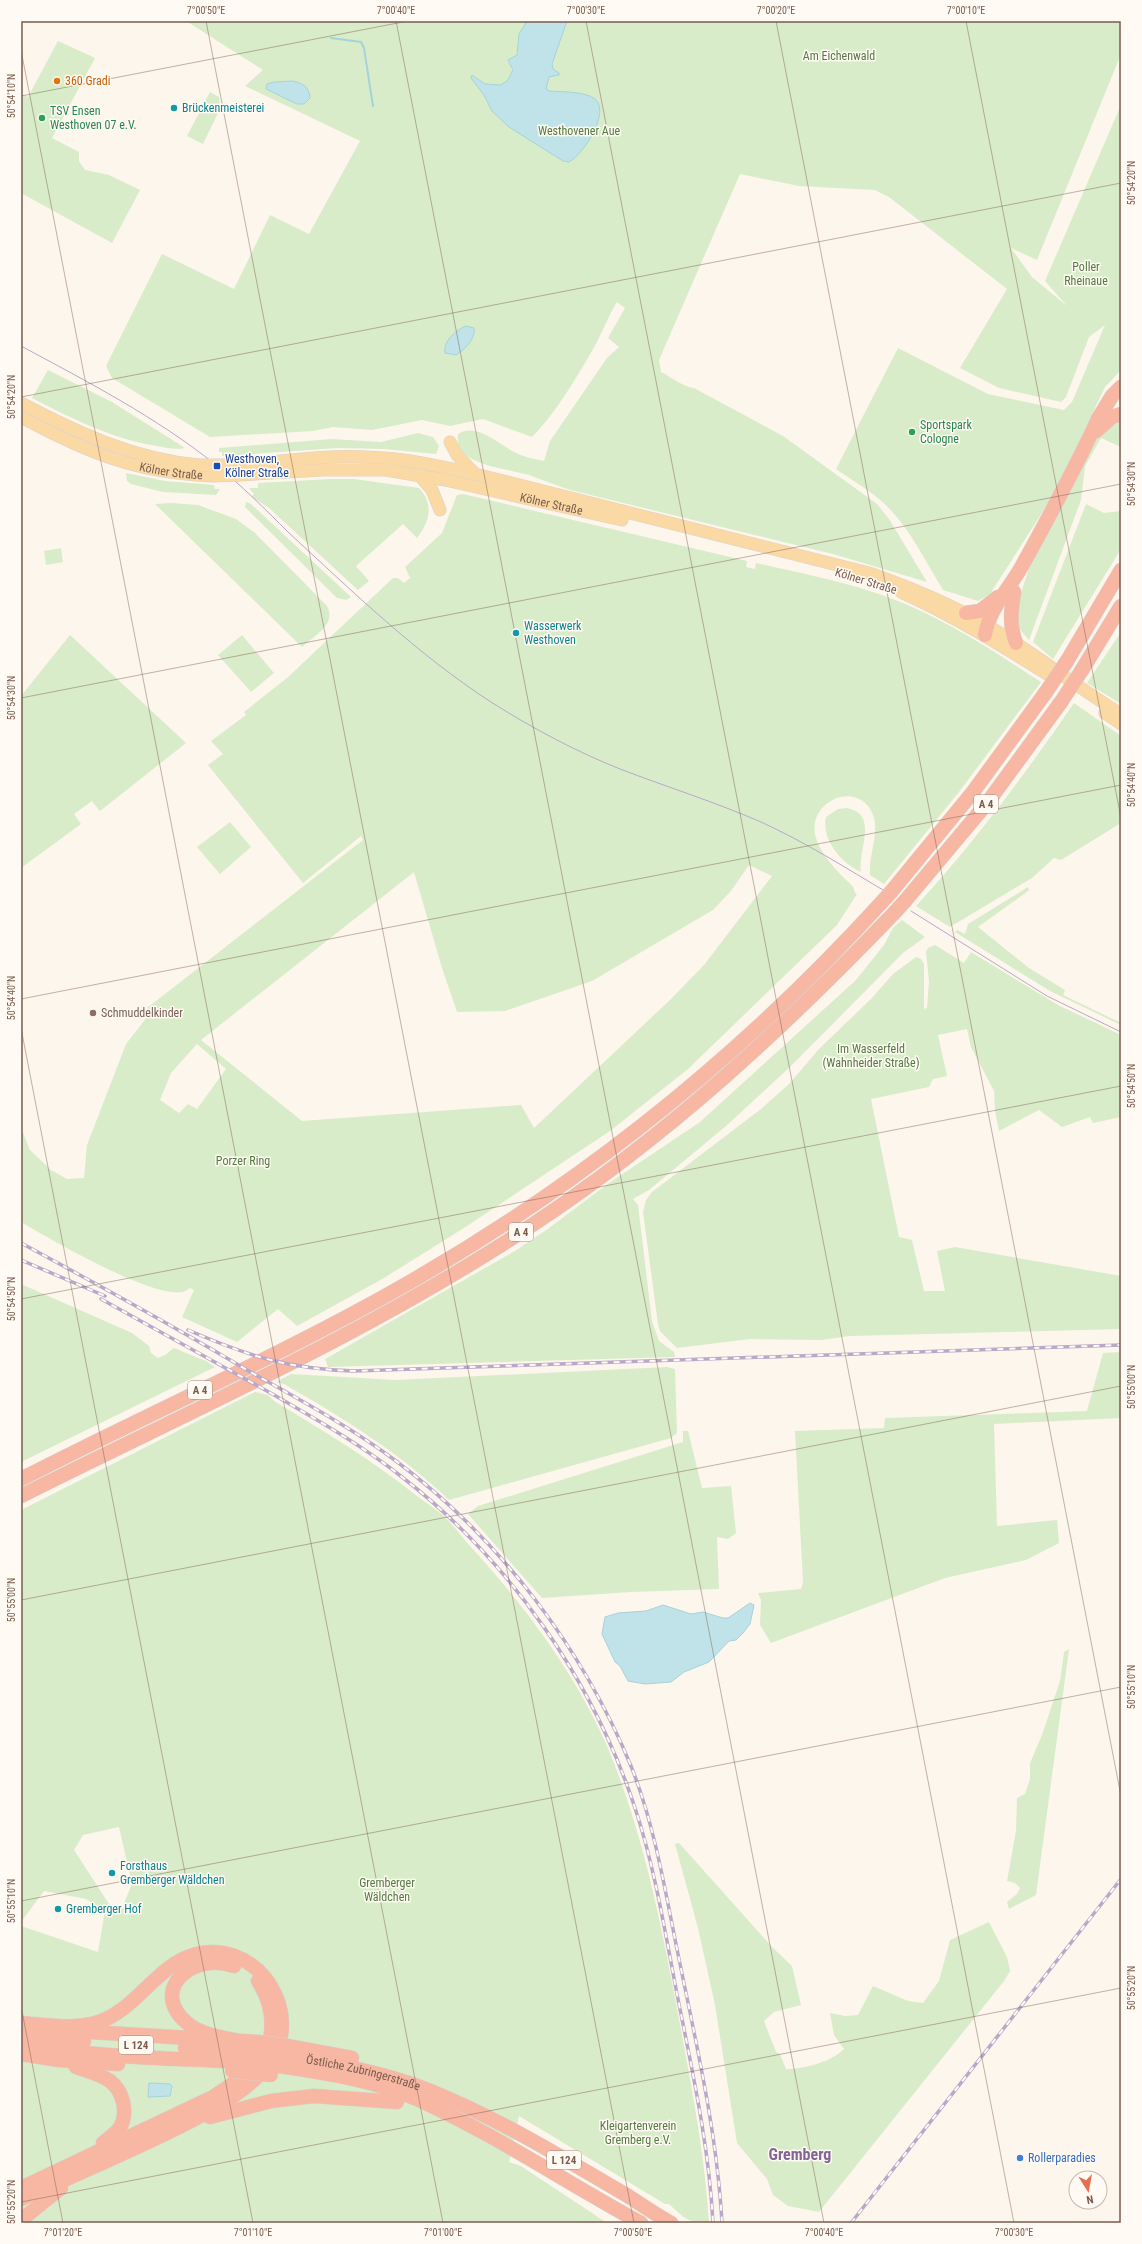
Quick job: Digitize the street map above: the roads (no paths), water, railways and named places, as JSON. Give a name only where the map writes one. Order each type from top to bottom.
[{"type":"highway","points":[[988,630],[999,622],[1010,591],[1021,568],[1109,401],[1121,387]]},
{"type":"highway","points":[[1090,437],[1112,417],[1121,414]]},
{"type":"highway","name":"A 4","points":[[21,1478],[335,1322],[429,1271],[522,1213],[594,1163],[709,1072],[831,958],[882,903],[973,792],[1046,692],[1067,661],[1121,570]]},
{"type":"highway","points":[[966,613],[984,609],[1010,591]]},
{"type":"highway","points":[[1010,591],[1011,631],[1016,643]]},
{"type":"highway","name":"A 4","points":[[21,1496],[387,1313],[530,1226],[610,1170],[719,1084],[800,1009],[905,901],[988,802],[1061,702],[1121,606]]},
{"type":"highway","points":[[21,2023],[68,2027],[99,2022],[127,2006],[167,1968],[186,1957],[201,1953],[215,1952],[233,1955],[252,1964],[268,1980],[277,1995],[282,2021],[278,2049],[268,2065],[247,2086],[226,2101],[185,2124],[21,2200]]},
{"type":"highway","points":[[21,2188],[213,2097],[244,2074],[268,2046],[272,2032],[272,2022],[266,1996],[258,1982],[246,1970],[216,1962],[199,1964],[183,1972],[175,1983],[173,1997],[176,2011],[188,2024],[203,2032],[239,2041],[251,2052],[280,2061],[337,2085],[397,2102],[465,2124]]},
{"type":"highway","points":[[21,2023],[85,2033],[239,2041]]},
{"type":"highway","name":"Östliche Zubringerstraße","points":[[21,2032],[97,2042],[251,2052],[280,2061],[375,2085],[418,2100],[492,2137],[641,2223]]},
{"type":"highway","name":"Östliche Zubringerstraße","points":[[21,2043],[69,2051],[117,2055],[251,2052]]},
{"type":"highway","points":[[21,2054],[59,2060],[232,2071],[280,2061]]},
{"type":"highway","points":[[59,2060],[94,2073],[110,2082],[120,2092],[124,2105],[124,2116],[120,2126],[110,2137],[87,2156]]},
{"type":"highway","name":"Östliche Zubringerstraße","points":[[280,2061],[366,2062],[385,2068],[499,2123],[671,2223]]},
{"type":"highway","points":[[185,2124],[273,2100],[314,2096],[397,2102]]},
{"type":"highway","points":[[21,2220],[84,2171]]},
{"type":"highway","points":[[21,2181],[38,2180]]},
{"type":"main road","name":"Kölner Straße","points":[[21,403],[78,432],[117,448],[156,458],[199,465],[227,465],[366,456],[414,461],[475,474],[869,573],[930,595],[966,613],[1121,724]]},
{"type":"main road","name":"Kölner Straße","points":[[21,417],[73,444],[106,458],[141,468],[213,476],[353,469],[386,470],[419,475],[627,521],[869,580],[899,591],[1016,643],[1121,714]]},
{"type":"main road","points":[[450,442],[457,455],[475,474]]},
{"type":"main road","points":[[419,475],[432,490],[440,510]]},
{"type":"water","points":[[527,21],[567,21],[552,64],[553,69],[559,73],[559,75],[549,77],[546,89],[549,91],[573,92],[590,96],[595,99],[599,105],[600,113],[593,133],[581,151],[569,162],[563,161],[509,127],[492,111],[484,95],[471,78],[472,75],[485,84],[501,85],[508,80],[513,70],[508,60],[517,55],[519,34]]},
{"type":"water","points":[[293,81],[307,88],[310,98],[304,104],[297,104],[266,89],[267,84]]},
{"type":"water","points":[[466,326],[474,328],[473,336],[469,344],[456,355],[445,353],[446,344],[451,336]]},
{"type":"water","points":[[750,1603],[754,1605],[750,1624],[736,1640],[729,1641],[709,1662],[684,1672],[671,1682],[645,1684],[628,1681],[620,1666],[615,1662],[602,1634],[605,1617],[618,1613],[646,1611],[663,1605],[691,1614],[703,1612],[728,1618]]},
{"type":"water","points":[[149,2083],[170,2084],[172,2086],[170,2096],[148,2097]]},
{"type":"waterway","points":[[331,38],[361,42],[364,48],[373,106]]},
{"type":"tram line","points":[[21,346],[146,416],[170,431],[216,465],[386,622],[437,664],[491,702],[522,721],[587,755],[638,776],[761,822],[794,838],[888,893]]},
{"type":"tram line","points":[[911,911],[1047,996],[1121,1032]]},
{"type":"railway","points":[[21,1243],[163,1321],[323,1413],[378,1448],[434,1491],[469,1524],[503,1560],[534,1598],[588,1679],[611,1722],[631,1766],[647,1812],[664,1883],[699,2054],[716,2155],[722,2223]]},
{"type":"railway","points":[[21,1260],[105,1296]]},
{"type":"railway","points":[[101,1299],[302,1411],[353,1442],[386,1465],[441,1510],[478,1546],[512,1584],[543,1626],[571,1669],[596,1714],[617,1760],[642,1831],[659,1900],[694,2079],[708,2165],[713,2223]]},
{"type":"railway","points":[[188,1330],[230,1347],[269,1360],[330,1370],[354,1371],[1121,1345]]},
{"type":"railway","points":[[851,2223],[1121,1879]]},
{"type":"place","name":"360 Gradi","points":[[57,81]]},
{"type":"place","name":"Brückenmeisterei","points":[[174,108]]},
{"type":"place","name":"TSV Ensen Westhoven 07 e.V.","points":[[42,118]]},
{"type":"place","name":"Sportspark Cologne","points":[[912,432]]},
{"type":"place","name":"Westhoven, Kölner Straße","points":[[217,466]]},
{"type":"place","name":"Wasserwerk Westhoven","points":[[516,633]]},
{"type":"place","name":"Schmuddelkinder","points":[[93,1013]]},
{"type":"place","name":"Forsthaus Gremberger Wäldchen","points":[[112,1873]]},
{"type":"place","name":"Gremberger Hof","points":[[58,1909]]},
{"type":"place","name":"Rollerparadies","points":[[1020,2158]]},
{"type":"district","name":"Gremberg","points":[[800,2154]]},
{"type":"park label","name":"Am Eichenwald","points":[[839,56]]},
{"type":"park label","name":"Westhovener Aue","points":[[579,131]]},
{"type":"park label","name":"Poller Rheinaue","points":[[1086,274]]},
{"type":"park label","name":"Im Wasserfeld (Wahnheider Straße)","points":[[871,1056]]},
{"type":"park label","name":"Porzer Ring","points":[[243,1161]]},
{"type":"park label","name":"Gremberger Wäldchen","points":[[387,1890]]},
{"type":"park label","name":"Kleigartenverein Gremberg e.V.","points":[[638,2133]]}]
